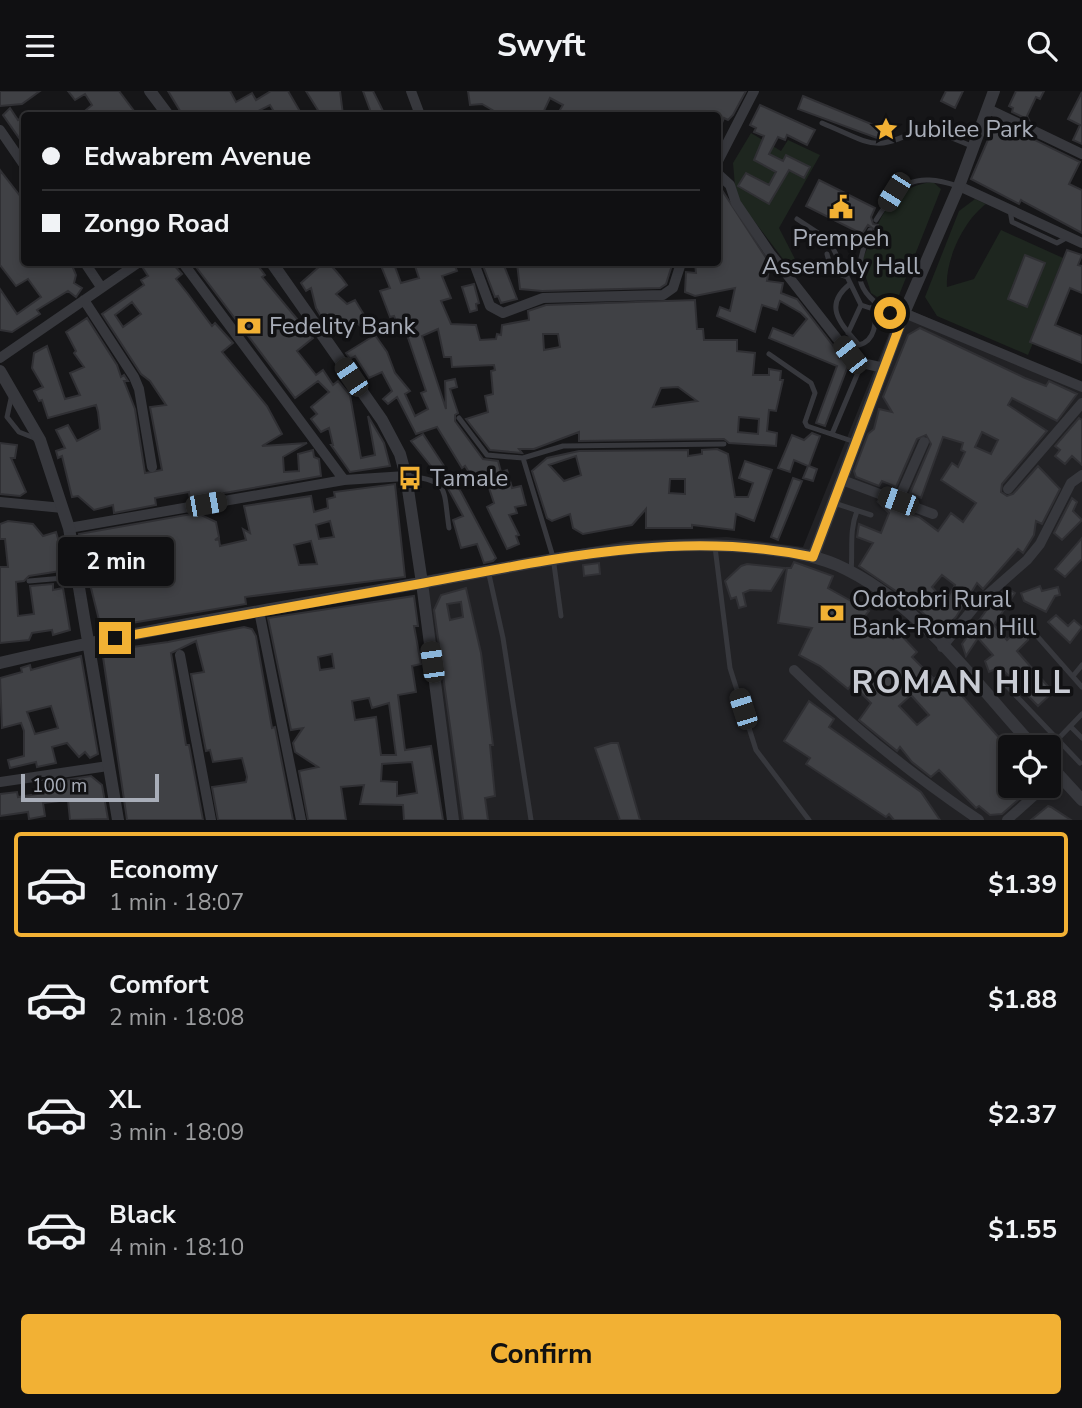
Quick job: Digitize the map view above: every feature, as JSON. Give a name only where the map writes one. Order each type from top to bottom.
[{"type":"street","points":[[150,91],[166,112]]},
{"type":"street","points":[[411,91],[419,112]]},
{"type":"street","points":[[721,155],[754,91]]},
{"type":"street","points":[[813,557],[903,316],[959,186],[994,91]]},
{"type":"street","points":[[988,109],[1082,154]]},
{"type":"street","points":[[0,130],[21,161]]},
{"type":"street","points":[[721,177],[730,185],[736,203],[770,253],[850,355],[862,363],[884,368]]},
{"type":"street","points":[[959,186],[1082,243]]},
{"type":"street","points":[[87,266],[101,287]]},
{"type":"street","points":[[0,358],[133,266]]},
{"type":"street","points":[[185,266],[344,480]]},
{"type":"street","points":[[274,266],[394,439],[406,476],[453,820]]},
{"type":"street","points":[[475,266],[490,306],[503,313],[543,298],[663,295],[673,288],[680,266]]},
{"type":"street","points":[[84,300],[123,358],[139,389],[152,467]]},
{"type":"street","points":[[903,316],[1082,387]]},
{"type":"street","points":[[2,376],[40,440],[69,528],[118,820]]},
{"type":"street","points":[[1008,489],[1082,403]]},
{"type":"street","points":[[898,501],[924,442]]},
{"type":"street","points":[[942,647],[976,605],[1027,560],[1040,544],[1071,483],[1082,475]]},
{"type":"street","points":[[69,528],[344,480],[406,476]]},
{"type":"street","points":[[842,480],[933,514]]},
{"type":"street","points":[[0,502],[63,507]]},
{"type":"street","points":[[0,663],[89,643],[553,557],[663,545],[715,544],[813,557],[851,572],[899,605],[942,647],[1023,735]]},
{"type":"street","points":[[259,611],[300,820]]},
{"type":"street","points":[[180,655],[211,820]]},
{"type":"street","points":[[794,670],[852,727],[926,784],[979,820]]},
{"type":"street","points":[[0,782],[108,766]]},
{"type":"street","points":[[1061,787],[1082,800]]},
{"type":"street","points":[[1007,820],[1032,798]]},
{"type":"lane","points":[[822,123],[877,146],[887,145],[925,127],[974,147]]},
{"type":"lane","points":[[876,220],[894,192],[908,183],[937,179],[959,186]]},
{"type":"lane","points":[[797,219],[829,240],[861,305]]},
{"type":"lane","points":[[850,284],[842,291],[834,306],[836,316],[859,345],[869,340],[875,325],[875,307],[862,288],[858,262],[870,230]]},
{"type":"lane","points":[[827,254],[832,272],[847,277]]},
{"type":"lane","points":[[861,305],[903,316]]},
{"type":"lane","points":[[848,333],[861,305]]},
{"type":"lane","points":[[769,354],[811,383],[815,393],[805,422],[855,442]]},
{"type":"lane","points":[[832,434],[862,363]]},
{"type":"lane","points":[[13,391],[6,408],[7,417],[19,432],[40,440]]},
{"type":"lane","points":[[459,418],[487,455],[523,458],[563,446],[724,444]]},
{"type":"lane","points":[[523,458],[553,557],[561,616]]},
{"type":"lane","points":[[406,476],[431,477],[443,489],[449,528]]},
{"type":"lane","points":[[833,503],[871,515]]},
{"type":"lane","points":[[851,572],[854,546],[851,528],[858,511]]},
{"type":"lane","points":[[715,544],[730,668],[756,750],[809,820]]},
{"type":"lane","points":[[488,570],[503,638],[531,820]]},
{"type":"lane","points":[[29,581],[76,577]]},
{"type":"lane","points":[[1037,636],[1082,687]]},
{"type":"lane","points":[[1073,675],[1082,665]]},
{"type":"lane","points":[[1003,682],[1054,735]]},
{"type":"lane","points":[[1061,736],[1081,718]]},
{"type":"lane","points":[[1071,727],[1082,738]]},
{"type":"lane","points":[[1061,742],[1080,763]]},
{"type":"shaded area","points":[[751,133],[781,151],[788,140],[820,155],[779,228],[796,261],[789,267],[736,197],[733,163]]},
{"type":"shaded area","points":[[933,182],[941,189],[894,308],[871,293],[861,262],[886,209],[894,199],[904,191]]},
{"type":"shaded area","points":[[975,199],[986,204],[963,230],[949,265],[947,287],[974,279],[1001,230],[1063,258],[1030,341],[1033,343],[1028,355],[937,316],[925,297],[959,211]]},
{"type":"shaded area","points":[[900,306],[1082,383],[1082,820],[449,820],[417,577],[626,541],[727,537],[803,547]]},
{"type":"building","points":[[0,91],[40,91],[22,104],[0,106]]},
{"type":"building","points":[[68,91],[119,91],[135,112],[88,112],[86,110],[92,105],[85,94],[75,100]]},
{"type":"building","points":[[168,91],[230,91],[236,102],[252,93],[256,100],[271,91],[288,91],[300,112],[274,112],[270,105],[256,112],[181,112]]},
{"type":"building","points":[[306,91],[340,91],[343,112],[319,112]]},
{"type":"building","points":[[363,91],[373,91],[384,112],[371,112]]},
{"type":"building","points":[[468,91],[746,91],[733,115],[728,120],[724,118],[721,126],[721,112],[559,112],[563,105],[550,98],[543,112],[496,112],[482,104],[470,105]]},
{"type":"building","points":[[946,91],[963,91],[955,108],[941,101]]},
{"type":"building","points":[[1016,91],[1044,91],[1040,99],[1036,97],[1027,116],[1029,120],[1012,112],[1013,108],[1009,106]]},
{"type":"building","points":[[1082,92],[1082,144],[1073,140],[1080,125],[1068,119]]},
{"type":"building","points":[[803,96],[881,128],[877,138],[798,109]]},
{"type":"building","points":[[760,105],[815,130],[807,145],[787,135],[785,140],[778,137],[769,154],[783,161],[786,155],[810,167],[804,178],[789,170],[769,204],[738,186],[746,173],[769,185],[776,172],[754,160],[764,136],[754,132],[756,128],[750,125]]},
{"type":"building","points":[[10,108],[18,120],[21,118],[21,141],[3,115]]},
{"type":"building","points":[[996,121],[1080,162],[1069,184],[1082,190],[1082,233],[1021,200],[1019,204],[971,179]]},
{"type":"building","points":[[0,170],[21,197],[21,266],[72,266],[76,275],[74,283],[82,288],[76,297],[68,291],[37,310],[40,314],[12,332],[0,330],[0,289],[17,314],[41,297],[28,279],[16,286],[0,265]]},
{"type":"building","name":"Prempeh Assembly Hall","points":[[819,180],[875,208],[871,217],[873,224],[878,225],[875,230],[868,225],[862,234],[806,206]]},
{"type":"building","points":[[721,189],[770,264],[767,281],[783,283],[781,293],[797,299],[841,356],[839,358],[849,363],[825,426],[816,423],[837,366],[769,338],[773,328],[793,336],[807,319],[780,301],[777,310],[762,305],[755,332],[717,316],[720,307],[730,311],[735,288],[695,296],[685,292],[686,272],[696,273],[695,266],[721,266]]},
{"type":"building","points":[[1067,250],[1082,255],[1078,265],[1082,266],[1082,293],[1070,288],[1055,325],[1082,336],[1082,363],[1030,342]]},
{"type":"building","points":[[1025,255],[1045,263],[1027,307],[1008,299]]},
{"type":"building","points":[[146,266],[175,266],[182,274],[176,279],[212,326],[215,323],[233,343],[222,352],[267,406],[282,434],[262,446],[307,443],[283,457],[284,472],[299,471],[298,454],[313,450],[314,457],[319,459],[321,476],[190,499],[189,492],[155,498],[156,505],[114,513],[113,505],[94,510],[78,496],[72,497],[62,456],[58,458],[56,451],[65,448],[56,430],[68,425],[77,441],[100,429],[98,412],[96,405],[48,418],[42,400],[39,401],[34,391],[43,387],[32,368],[34,353],[47,346],[65,399],[80,395],[70,373],[84,367],[74,353],[76,351],[66,332],[87,318],[117,365],[121,377],[124,375],[128,381],[124,381],[135,409],[145,473],[162,470],[150,407],[166,405],[150,381],[141,374],[102,314],[144,285],[141,280],[148,276],[143,268]],"holes":[[[132,302],[141,314],[123,327],[115,315]]]},
{"type":"building","points":[[195,266],[258,266],[265,275],[262,277],[313,338],[297,351],[316,375],[323,370],[333,385],[338,381],[350,395],[361,458],[375,455],[368,416],[384,443],[390,466],[350,472],[331,445],[329,428],[321,432],[311,419],[317,414],[311,407],[329,392],[318,381],[295,398]]},
{"type":"building","points":[[320,266],[332,266],[347,285],[336,294],[347,304],[355,300],[372,328],[366,331],[356,322],[342,332],[332,318],[325,323],[316,308],[311,288],[306,291],[301,283]]},
{"type":"building","points":[[381,266],[395,266],[401,283],[419,278],[415,266],[455,266],[457,271],[442,276],[451,298],[441,301],[451,324],[476,325],[480,340],[496,339],[497,334],[501,335],[502,325],[529,320],[528,311],[546,305],[695,300],[697,329],[703,329],[704,340],[737,340],[737,351],[755,353],[753,375],[769,375],[769,369],[781,371],[780,380],[783,380],[776,411],[769,410],[767,431],[777,433],[776,446],[729,443],[724,439],[579,441],[579,432],[534,449],[519,449],[522,453],[490,450],[466,419],[488,412],[485,396],[493,394],[491,371],[495,370],[494,365],[452,367],[451,357],[444,357],[438,329],[422,336],[446,409],[445,381],[455,379],[457,387],[450,389],[458,413],[455,415],[455,421],[483,459],[498,461],[501,472],[507,470],[512,488],[521,486],[526,505],[515,507],[517,513],[509,515],[519,535],[516,536],[519,544],[507,549],[487,507],[494,503],[486,479],[478,486],[465,466],[462,468],[437,427],[416,434],[397,397],[388,404],[383,399],[392,391],[382,372],[369,378],[355,356],[350,359],[346,353],[375,335],[387,352],[395,373],[410,391],[405,394],[415,416],[428,409],[421,393],[426,391],[406,332],[402,325],[398,326],[394,316],[390,317],[380,291],[390,288]],"holes":[[[543,334],[558,334],[560,347],[544,350]],[[678,387],[697,401],[653,407],[661,388]],[[739,417],[759,419],[758,434],[738,432]]]},
{"type":"building","points":[[483,266],[504,266],[517,299],[501,303],[498,296],[495,297]]},
{"type":"building","points":[[517,266],[672,266],[666,284],[660,288],[542,291],[520,289]]},
{"type":"building","points":[[474,284],[479,303],[476,304],[477,310],[470,312],[462,287]]},
{"type":"building","points":[[920,328],[1025,378],[1046,386],[1049,381],[1077,394],[1057,421],[1012,398],[1008,405],[1047,431],[1002,484],[1001,492],[1007,496],[1013,494],[1038,466],[1060,489],[1042,524],[1036,521],[1034,535],[1023,553],[1018,549],[983,589],[977,583],[956,617],[942,631],[909,600],[859,566],[873,543],[857,537],[859,524],[881,533],[889,513],[877,501],[919,517],[938,531],[951,513],[963,522],[976,503],[941,480],[952,463],[958,467],[965,452],[961,450],[963,443],[943,437],[921,498],[910,493],[931,444],[926,435],[917,439],[896,487],[882,481],[879,486],[856,477],[854,471],[868,434],[874,429],[879,409],[892,412],[883,397],[908,335]],"holes":[[[982,432],[998,440],[991,454],[975,447]],[[942,575],[955,585],[945,602],[932,587]]]},
{"type":"building","points":[[1079,418],[1082,420],[1082,465],[1072,456],[1065,464],[1055,456],[1060,450],[1055,446]]},
{"type":"building","points":[[812,433],[820,436],[809,466],[817,469],[813,481],[803,478],[808,466],[794,460],[790,472],[778,468],[792,435],[804,440]]},
{"type":"building","points":[[423,434],[461,492],[496,558],[493,561],[484,563],[477,544],[461,548],[453,520],[463,516],[446,485],[411,441]]},
{"type":"building","points":[[0,443],[17,445],[15,458],[11,458],[26,492],[20,496],[0,494]]},
{"type":"building","points":[[717,449],[728,454],[735,497],[748,497],[753,483],[739,478],[745,461],[772,470],[754,521],[736,514],[734,530],[692,525],[692,528],[646,528],[646,509],[632,525],[583,534],[573,528],[570,514],[552,521],[547,518],[532,471],[547,458],[579,451],[688,450],[688,456],[702,454],[702,450]],"holes":[[[576,456],[581,475],[564,481],[549,465]],[[670,479],[685,479],[685,494],[669,493]]]},
{"type":"building","points":[[793,478],[802,481],[778,540],[771,537]]},
{"type":"building","points":[[395,484],[405,577],[245,597],[246,604],[101,628],[90,584],[87,584],[79,534],[197,513],[216,522],[219,537],[215,540],[219,539],[220,546],[246,540],[243,529],[250,533],[244,506],[311,496],[314,512],[328,508],[327,499],[335,497],[334,492]],"holes":[[[330,521],[334,537],[319,539],[316,525]],[[311,541],[317,564],[299,565],[294,545]]]},
{"type":"building","points":[[1072,498],[1077,502],[1073,511],[1082,520],[1062,540],[1054,533]]},
{"type":"building","points":[[8,521],[33,524],[43,536],[56,532],[67,570],[29,576],[24,581],[16,582],[18,616],[34,614],[30,586],[53,584],[53,590],[63,588],[70,630],[53,635],[52,630],[32,633],[29,640],[0,643],[0,567],[8,567],[5,539],[0,539],[0,524]]},
{"type":"building","points":[[1082,538],[1082,559],[1065,577],[1055,569]]},
{"type":"building","points":[[794,562],[833,576],[828,588],[869,611],[864,617],[893,639],[899,633],[917,652],[912,657],[934,679],[941,672],[998,736],[998,798],[1020,798],[1002,814],[990,815],[979,806],[976,808],[939,770],[931,777],[912,762],[900,747],[897,751],[859,720],[871,703],[852,684],[848,689],[820,666],[799,655],[812,628],[778,623],[787,568],[791,568]],"holes":[[[911,695],[929,715],[917,725],[899,706]]]},
{"type":"building","points":[[599,563],[600,574],[584,576],[583,565]]},
{"type":"building","points":[[747,564],[785,568],[771,591],[750,590],[743,593],[746,606],[739,608],[736,597],[731,599],[725,581]]},
{"type":"building","points":[[1040,586],[1042,591],[1058,587],[1060,595],[1055,596],[1046,612],[1024,601],[1021,593]]},
{"type":"building","points":[[466,588],[481,653],[493,745],[490,745],[495,796],[485,798],[488,820],[463,820],[434,610],[441,595]],"holes":[[[461,602],[463,617],[450,620],[447,604]]]},
{"type":"building","points":[[1007,588],[1015,593],[994,625],[1007,640],[1019,629],[1028,635],[1028,640],[1017,651],[1053,692],[1038,706],[1000,667],[989,672],[985,661],[993,655],[978,638],[966,656],[962,644],[996,597]]},
{"type":"building","points":[[414,596],[418,626],[414,626],[421,664],[412,666],[416,692],[398,695],[405,750],[431,746],[443,820],[404,820],[403,805],[360,804],[364,785],[341,787],[346,820],[308,820],[299,771],[318,767],[295,752],[293,743],[303,728],[291,730],[268,618]],"holes":[[[332,654],[334,668],[320,670],[318,657]],[[369,698],[372,708],[389,703],[396,755],[381,755],[376,717],[355,720],[352,701]],[[412,762],[417,793],[397,796],[397,782],[381,781],[382,764]]]},
{"type":"building","points":[[1056,615],[1068,626],[1074,620],[1082,627],[1070,643],[1048,622]]},
{"type":"building","points":[[244,627],[252,629],[256,636],[272,728],[275,727],[293,820],[218,820],[212,787],[246,782],[247,777],[242,758],[213,762],[210,750],[206,751],[191,674],[204,672],[196,641],[171,653],[186,745],[189,745],[203,820],[127,820],[102,650],[132,644],[132,647],[168,642]]},
{"type":"building","points":[[81,656],[98,754],[90,758],[85,752],[79,757],[67,743],[52,747],[56,763],[37,767],[36,762],[10,768],[8,760],[24,756],[24,731],[21,723],[2,728],[0,678],[22,672],[21,668],[30,665],[31,670]],"holes":[[[51,706],[58,728],[35,734],[27,712]]]},
{"type":"building","points":[[809,701],[834,719],[829,727],[921,792],[940,820],[894,820],[889,814],[886,817],[806,764],[810,758],[784,741]]},
{"type":"building","points":[[618,743],[640,820],[620,820],[595,748]]},
{"type":"building","points":[[91,776],[102,785],[108,819],[70,820],[68,800],[43,803],[45,816],[29,819],[28,812],[0,816],[0,794],[17,792],[18,797],[44,793],[43,783]]},
{"type":"building","points":[[1048,806],[1051,807],[1071,820],[1031,820]]},
{"type":"place","name":"Jubilee Park","points":[[886,129]]},
{"type":"place","name":"Prempeh Assembly Hall","points":[[841,207]]},
{"type":"place","name":"Fedelity Bank","points":[[249,326]]},
{"type":"place","name":"Tamale","points":[[410,478]]},
{"type":"place","name":"Odotobri Rural Bank-Roman Hill","points":[[832,613]]},
{"type":"district","name":"ROMAN HILL","points":[[962,682]]},
{"type":"route","points":[[115,638],[553,557],[663,545],[715,544],[784,551],[813,557],[902,320],[890,313]]}]
